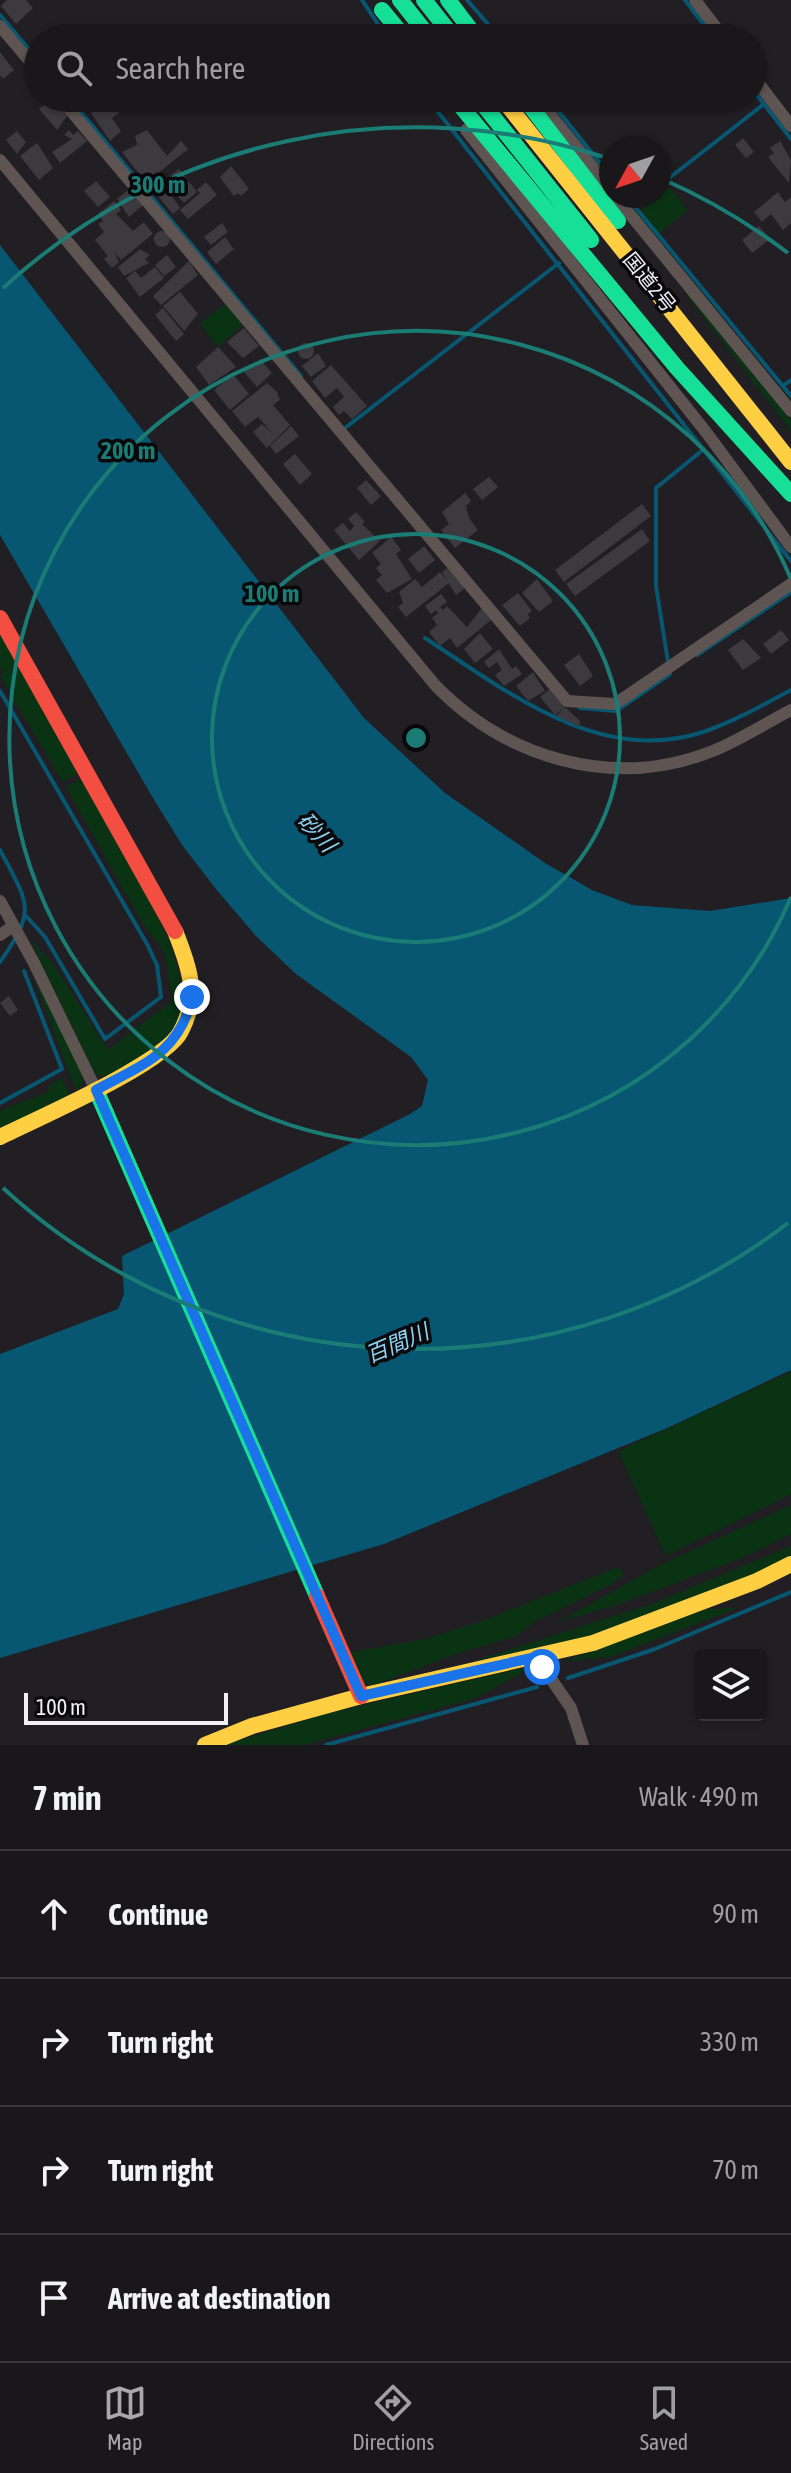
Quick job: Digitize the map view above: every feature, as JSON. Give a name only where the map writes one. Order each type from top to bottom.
[{"type":"main road","points":[[400,0],[419,24]]},
{"type":"main road","points":[[424,0],[443,24]]},
{"type":"main road","points":[[449,0],[467,24]]},
{"type":"main road","points":[[377,5],[391,24]]},
{"type":"main road","points":[[466,112],[677,368],[791,493]]},
{"type":"main road","name":"国道2号","points":[[489,112],[791,493]]},
{"type":"main road","name":"国道2号","points":[[513,112],[791,462]]},
{"type":"main road","points":[[535,112],[713,345],[727,381]]},
{"type":"main road","points":[[0,618],[166,910],[192,973],[192,997],[181,1033],[150,1060],[0,1137]]},
{"type":"main road","points":[[96,1090],[361,1696]]},
{"type":"main road","points":[[205,1745],[252,1726],[361,1696],[536,1657],[648,1624],[791,1564]]},
{"type":"street","points":[[449,0],[474,24]]},
{"type":"street","points":[[695,0],[713,24]]},
{"type":"street","points":[[0,26],[24,54]]},
{"type":"street","points":[[767,94],[791,126]]},
{"type":"street","points":[[72,112],[567,701],[615,704],[791,584]]},
{"type":"street","points":[[453,112],[706,432],[791,547]]},
{"type":"street","points":[[548,112],[599,175]]},
{"type":"street","points":[[0,160],[435,685],[481,725],[508,741],[565,761],[627,769],[683,761],[713,751],[791,710]]},
{"type":"street","points":[[625,208],[791,411]]},
{"type":"street","points":[[0,901],[96,1090]]},
{"type":"street","points":[[0,935],[17,931]]},
{"type":"street","points":[[536,1657],[571,1708],[583,1745]]},
{"type":"green space","points":[[671,189],[688,210],[655,237],[637,214],[644,208],[671,208]]},
{"type":"green space","points":[[685,290],[791,421],[791,431],[687,296]]},
{"type":"green space","points":[[226,303],[243,325],[218,347],[200,324]]},
{"type":"green space","points":[[0,634],[80,772],[63,782],[0,676],[4,672],[0,667]]},
{"type":"green space","points":[[83,778],[150,897],[177,966],[182,996],[173,1029],[148,1052],[108,1076],[96,1075],[30,939],[53,964],[108,1050],[172,1001],[165,954],[140,919],[66,787]]},
{"type":"green space","points":[[28,962],[82,1073],[83,1083],[76,1091]]},
{"type":"green space","points":[[61,1078],[70,1095],[0,1129],[0,1111],[48,1092],[49,1086]]},
{"type":"green space","points":[[791,1372],[791,1494],[666,1556],[618,1451]]},
{"type":"green space","points":[[791,1505],[791,1534],[742,1558],[620,1604],[558,1622],[660,1565]]},
{"type":"green space","points":[[791,1546],[791,1557],[706,1595],[592,1636],[471,1662],[651,1604]]},
{"type":"green space","points":[[618,1567],[624,1574],[614,1583],[534,1622],[517,1636],[462,1652],[371,1686],[363,1682],[351,1652],[425,1639],[480,1622]]},
{"type":"green space","points":[[738,1608],[611,1657],[565,1661],[706,1609]]},
{"type":"green space","points":[[528,1669],[476,1698],[304,1745],[224,1745],[329,1713]]},
{"type":"water","points":[[0,245],[364,718],[445,793],[545,863],[592,890],[632,905],[710,911],[791,898],[791,1370],[667,1428],[384,1544],[0,1658],[0,1354],[118,1309],[124,1294],[122,1256],[410,1114],[422,1106],[428,1080],[411,1057],[296,974],[256,936],[216,889],[182,845],[153,798],[0,535]]},
{"type":"building","points":[[7,0],[26,0],[33,8],[16,24],[1,6]]},
{"type":"building","points":[[0,52],[14,70],[3,79],[0,75]]},
{"type":"building","points":[[42,112],[64,112],[67,116],[57,130]]},
{"type":"building","points":[[118,112],[112,118],[121,131],[110,141],[91,113]]},
{"type":"building","points":[[69,130],[73,135],[78,131],[87,141],[60,163],[52,152],[72,139],[64,135]]},
{"type":"building","points":[[147,130],[167,156],[181,141],[188,149],[146,183],[122,152],[137,145],[135,136]]},
{"type":"building","points":[[17,131],[26,142],[17,154],[6,140]]},
{"type":"building","points":[[743,138],[754,152],[746,158],[735,145]]},
{"type":"building","points":[[780,141],[791,160],[789,183],[768,157],[774,153],[770,148]]},
{"type":"building","points":[[37,143],[53,168],[39,180],[20,156]]},
{"type":"building","points":[[231,166],[249,189],[241,196],[238,193],[234,196],[220,177]]},
{"type":"building","points":[[179,169],[197,192],[184,203],[164,181]]},
{"type":"building","points":[[96,181],[110,197],[98,207],[84,191]]},
{"type":"building","points":[[206,182],[217,195],[188,219],[180,210],[200,193],[197,190]]},
{"type":"building","points":[[163,183],[180,208],[173,214],[154,191]]},
{"type":"building","points":[[129,189],[143,205],[129,217],[117,199]]},
{"type":"building","points":[[778,192],[785,202],[791,197],[791,223],[783,230],[771,214],[762,222],[754,212]]},
{"type":"building","points":[[114,201],[121,210],[116,214],[133,231],[144,222],[153,234],[121,260],[114,251],[119,262],[112,268],[104,259],[108,256],[95,240],[104,232],[98,224],[103,221],[98,214]]},
{"type":"building","points":[[222,223],[228,232],[211,245],[204,237]]},
{"type":"building","points":[[759,226],[770,239],[752,253],[742,240]]},
{"type":"building","points":[[162,231],[168,233],[168,245],[162,247],[156,245],[154,239],[156,233]]},
{"type":"building","points":[[225,237],[234,249],[216,264],[207,252]]},
{"type":"building","points":[[140,249],[150,255],[145,259],[149,263],[124,276],[118,267]]},
{"type":"building","points":[[167,255],[176,267],[164,276],[155,265]]},
{"type":"building","points":[[189,261],[198,275],[161,305],[153,296]]},
{"type":"building","points":[[155,267],[164,278],[140,297],[126,278],[135,271],[141,278]]},
{"type":"building","points":[[180,292],[198,314],[184,331],[163,306]]},
{"type":"building","points":[[163,308],[184,334],[176,341],[155,315]]},
{"type":"building","points":[[244,328],[259,346],[243,358],[227,342]]},
{"type":"building","points":[[303,343],[309,343],[314,351],[312,357],[303,359],[298,354],[298,348]]},
{"type":"building","points":[[218,347],[236,367],[209,385],[196,367]]},
{"type":"building","points":[[318,353],[326,366],[311,377],[302,366]]},
{"type":"building","points":[[260,359],[272,373],[257,387],[244,372]]},
{"type":"building","points":[[331,365],[367,406],[352,419],[344,411],[339,415],[333,407],[344,397],[337,388],[325,398],[312,381]]},
{"type":"building","points":[[233,374],[249,394],[230,410],[214,390]]},
{"type":"building","points":[[267,383],[277,392],[280,400],[273,405],[290,425],[267,448],[253,432],[262,424],[274,435],[258,417],[245,427],[232,411]]},
{"type":"building","points":[[291,426],[299,436],[276,454],[270,446]]},
{"type":"building","points":[[295,454],[312,474],[300,485],[283,464]]},
{"type":"building","points":[[489,477],[498,487],[482,500],[473,489]]},
{"type":"building","points":[[366,480],[381,496],[371,505],[357,488]]},
{"type":"building","points":[[465,493],[471,501],[466,506],[469,518],[478,530],[455,548],[441,530],[449,524],[442,512]]},
{"type":"building","points":[[642,504],[651,516],[564,582],[555,570]]},
{"type":"building","points":[[356,512],[365,522],[362,524],[380,541],[359,560],[334,530],[343,523],[350,531],[354,526],[348,519]]},
{"type":"building","points":[[642,529],[650,541],[575,596],[566,584]]},
{"type":"building","points":[[391,537],[401,550],[396,554],[412,579],[387,593],[376,580],[382,575],[376,568],[381,564],[372,553]]},
{"type":"building","points":[[424,546],[435,560],[419,573],[408,559]]},
{"type":"building","points":[[447,568],[465,588],[456,595],[442,572]]},
{"type":"building","points":[[440,572],[449,583],[406,617],[398,607],[403,603],[399,592],[415,579],[422,587]]},
{"type":"building","points":[[537,579],[553,601],[539,612],[522,593]]},
{"type":"building","points":[[518,593],[532,611],[528,614],[530,618],[520,626],[502,605]]},
{"type":"building","points":[[441,594],[447,602],[440,607],[443,610],[447,606],[467,627],[482,608],[491,620],[457,648],[450,638],[440,646],[429,632],[437,625],[432,618],[438,613],[436,610],[431,614],[425,606]]},
{"type":"building","points":[[781,630],[789,640],[771,654],[763,644]]},
{"type":"building","points":[[480,633],[493,649],[475,663],[464,649]]},
{"type":"building","points":[[743,639],[761,658],[743,670],[728,650]]},
{"type":"building","points":[[499,649],[512,669],[516,666],[522,674],[504,686],[495,675],[502,670],[497,662],[489,668],[484,662]]},
{"type":"building","points":[[579,654],[593,676],[580,686],[564,665]]},
{"type":"building","points":[[533,672],[545,691],[528,701],[516,686]]},
{"type":"building","points":[[550,689],[565,707],[555,715],[540,697]]},
{"type":"building","points":[[565,707],[580,721],[580,727],[556,716]]},
{"type":"building","points":[[9,996],[18,1010],[10,1016],[0,1003]]},
{"type":"waterway","points":[[362,0],[378,24]]},
{"type":"waterway","points":[[467,0],[488,24]]},
{"type":"waterway","points":[[685,0],[703,24]]},
{"type":"waterway","points":[[0,15],[24,43]]},
{"type":"waterway","points":[[767,108],[791,139]]},
{"type":"waterway","points":[[81,112],[301,376]]},
{"type":"waterway","points":[[438,112],[791,561]]},
{"type":"waterway","points":[[559,112],[599,162]]},
{"type":"waterway","points":[[671,177],[754,112]]},
{"type":"waterway","points":[[636,208],[791,396]]},
{"type":"waterway","points":[[345,428],[559,263]]},
{"type":"waterway","points":[[783,386],[791,380]]},
{"type":"waterway","points":[[668,662],[656,586],[656,488],[704,449]]},
{"type":"waterway","points":[[697,655],[791,592]]},
{"type":"waterway","points":[[425,638],[488,680],[556,718],[591,731],[628,739],[665,740],[703,732],[791,690]]},
{"type":"waterway","points":[[577,704],[580,708],[616,711],[670,674]]},
{"type":"waterway","points":[[0,691],[147,944],[157,965],[161,997],[105,1039],[45,937],[26,916]]},
{"type":"waterway","points":[[0,850],[25,907],[20,930],[0,962]]},
{"type":"waterway","points":[[0,1103],[62,1069],[24,971]]},
{"type":"waterway","points":[[568,1678],[655,1649],[791,1592]]},
{"type":"waterway","points":[[326,1745],[537,1687]]},
{"type":"traffic: fast","points":[[400,0],[419,24]]},
{"type":"traffic: fast","points":[[424,0],[443,24]]},
{"type":"traffic: fast","points":[[448,0],[466,24]]},
{"type":"traffic: fast","points":[[382,10],[394,24]]},
{"type":"traffic: fast","points":[[466,112],[677,368],[791,494]]},
{"type":"traffic: fast","points":[[489,112],[591,240]]},
{"type":"traffic: fast","points":[[535,112],[618,221]]},
{"type":"traffic: fast","points":[[96,1090],[317,1596]]},
{"type":"traffic: slow","points":[[513,112],[791,462]]},
{"type":"traffic: slow","points":[[0,1137],[127,1074],[170,1044],[187,1018],[191,993],[185,956],[175,931]]},
{"type":"traffic: slow","points":[[205,1745],[252,1726],[361,1696],[593,1643],[757,1581],[791,1564]]},
{"type":"traffic: jam","points":[[0,618],[175,931]]},
{"type":"traffic: jam","points":[[317,1596],[361,1696]]},
{"type":"route","points":[[192,997],[181,1033],[168,1047],[96,1090],[361,1696],[536,1657],[542,1667]]},
{"type":"water label","name":"砂川","points":[[317,832]]},
{"type":"water label","name":"百間川","points":[[397,1343]]}]
